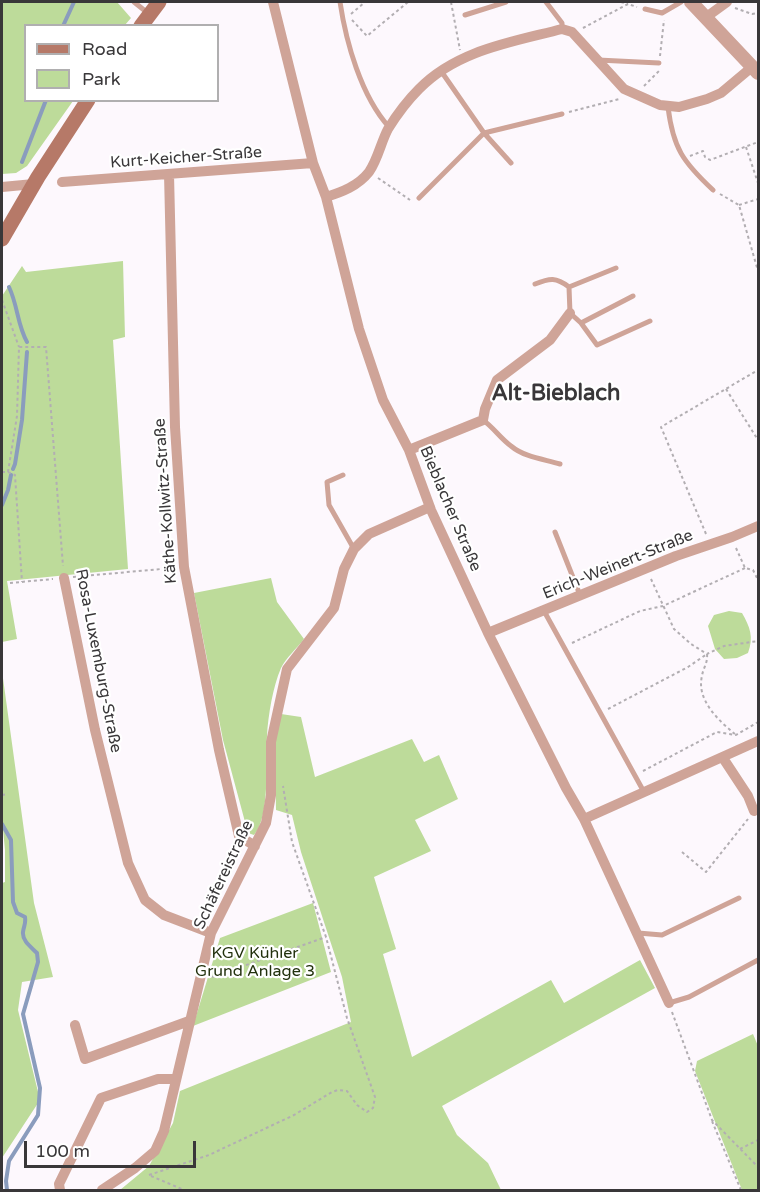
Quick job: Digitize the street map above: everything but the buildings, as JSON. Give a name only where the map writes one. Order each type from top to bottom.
[{"type":"main road","points":[[145,20],[159,2]]},
{"type":"main road","points":[[2,239],[87,102]]},
{"type":"street","name":"Bieblacher Straße","points":[[273,2],[313,163],[326,197],[366,350],[382,400],[409,450],[430,507],[488,633],[584,819],[669,1004]]},
{"type":"street","points":[[326,197],[350,189],[369,172],[390,127],[419,89],[462,58],[488,49],[568,32],[624,89],[636,95],[668,107],[691,104],[721,93],[755,70],[691,2]]},
{"type":"street","points":[[705,18],[729,4]]},
{"type":"street","name":"Kurt-Keicher-Straße","points":[[62,182],[313,163]]},
{"type":"street","name":"Käthe-Kollwitz-Straße","points":[[168,174],[175,427],[184,567],[219,750],[239,836],[255,846]]},
{"type":"street","points":[[2,187],[34,184]]},
{"type":"street","points":[[409,450],[483,420],[497,380],[550,340],[570,313]]},
{"type":"street","name":"Schäfereistraße","points":[[102,1191],[155,1151],[164,1131],[211,933],[266,824],[269,805],[271,742],[287,669],[334,608],[344,569],[354,549],[369,534],[430,507]]},
{"type":"street","name":"Erich-Weinert-Straße","points":[[488,633],[646,568],[759,526]]},
{"type":"street","name":"Rosa-Luxemburg-Straße","points":[[64,578],[95,730],[128,863],[145,900],[164,915],[211,933]]},
{"type":"street","points":[[584,819],[759,741]]},
{"type":"street","points":[[723,758],[748,796],[754,811]]},
{"type":"street","points":[[75,1025],[86,1059],[189,1021]]},
{"type":"street","points":[[60,1191],[59,1184],[101,1098],[159,1078],[175,1079]]},
{"type":"lane","points":[[134,2],[145,20]]},
{"type":"lane","points":[[340,2],[354,59],[368,95],[390,127]]},
{"type":"lane","points":[[465,15],[506,2]]},
{"type":"lane","points":[[546,2],[568,32]]},
{"type":"lane","points":[[645,9],[662,13],[681,2]]},
{"type":"lane","points":[[597,60],[659,63]]},
{"type":"lane","points":[[441,71],[484,133],[511,163]]},
{"type":"lane","points":[[668,107],[670,129],[679,153],[713,190]]},
{"type":"lane","points":[[419,198],[484,133],[562,114]]},
{"type":"lane","points":[[569,287],[616,268]]},
{"type":"lane","points":[[535,285],[549,278],[558,279],[569,287]]},
{"type":"lane","points":[[569,287],[570,313],[581,323],[597,345],[650,321]]},
{"type":"lane","points":[[581,323],[633,296]]},
{"type":"lane","points":[[483,420],[513,448],[560,464]]},
{"type":"lane","points":[[343,475],[327,482],[329,505],[354,549]]},
{"type":"lane","points":[[555,532],[580,595]]},
{"type":"lane","points":[[544,610],[644,793]]},
{"type":"lane","points":[[636,933],[662,935],[739,898]]},
{"type":"lane","points":[[669,1004],[689,997],[759,960]]},
{"type":"path","points":[[365,2],[348,16],[367,36],[408,2]]},
{"type":"path","points":[[451,2],[462,58]]},
{"type":"path","points":[[621,2],[645,9]]},
{"type":"path","points":[[568,32],[628,4]]},
{"type":"path","points":[[729,4],[752,14],[759,13]]},
{"type":"path","points":[[562,114],[636,95],[659,71],[665,12]]},
{"type":"path","points":[[683,158],[703,151],[705,157],[710,160],[759,142]]},
{"type":"path","points":[[746,147],[759,183]]},
{"type":"path","points":[[369,172],[410,201],[419,198]]},
{"type":"path","points":[[713,190],[739,205],[759,271]]},
{"type":"path","points":[[739,205],[759,199]]},
{"type":"path","points":[[2,300],[19,347],[17,416],[8,472]]},
{"type":"path","name":"Rosa-Luxemburg-Straße","points":[[19,347],[46,346],[64,578]]},
{"type":"path","points":[[711,544],[662,427],[759,370]]},
{"type":"path","points":[[726,389],[759,440]]},
{"type":"path","points":[[2,471],[15,475],[22,582]]},
{"type":"path","points":[[732,537],[745,568]]},
{"type":"path","points":[[10,583],[184,567]]},
{"type":"path","points":[[646,568],[674,628],[707,654],[708,661],[701,677],[701,693],[722,724],[736,735],[743,749]]},
{"type":"path","points":[[563,647],[640,611],[663,606],[745,568],[753,570],[759,568]]},
{"type":"path","points":[[753,570],[759,580]]},
{"type":"path","points":[[601,713],[688,668],[707,654],[724,646],[759,641]]},
{"type":"path","points":[[635,775],[717,732],[736,735],[759,722]]},
{"type":"path","points":[[149,1175],[209,1155],[294,1115],[338,1090],[348,1091],[363,1111],[372,1110],[375,1097],[347,1018],[326,938],[292,842],[282,778]]},
{"type":"path","points":[[2,795],[7,794]]},
{"type":"path","points":[[682,852],[706,872],[754,811]]},
{"type":"path","points":[[201,974],[214,977],[326,938]]},
{"type":"path","points":[[669,1004],[741,1191]]},
{"type":"path","points":[[712,1120],[759,1167]]},
{"type":"path","points":[[740,1149],[759,1140]]},
{"type":"path","points":[[135,1168],[184,1191]]},
{"type":"green space","points":[[2,2],[117,2],[131,18],[126,24],[24,24],[24,102],[72,102],[27,166],[16,173],[2,174]]},
{"type":"green space","points":[[123,261],[125,337],[113,340],[128,569],[7,581],[17,639],[2,642],[2,296],[22,266],[26,272]]},
{"type":"green space","points":[[271,578],[277,602],[304,639],[283,664],[273,692],[268,728],[265,802],[263,815],[254,835],[248,833],[223,740],[194,593]]},
{"type":"green space","points":[[729,611],[742,613],[749,628],[751,642],[748,653],[737,658],[724,659],[715,649],[708,626],[714,615]]},
{"type":"green space","points":[[2,671],[34,903],[53,977],[22,982],[18,1010],[40,1100],[2,1158],[2,883],[5,882],[5,850],[2,819]]},
{"type":"green space","points":[[281,714],[301,717],[315,777],[412,739],[424,762],[439,755],[458,799],[415,820],[431,851],[374,877],[396,949],[383,954],[412,1057],[551,980],[564,1003],[640,960],[655,988],[442,1106],[457,1135],[488,1163],[501,1190],[120,1190],[149,1166],[173,1123],[180,1091],[351,1022],[342,977],[301,852],[292,815],[276,810],[275,743]]},
{"type":"green space","name":"KGV Kühler Grund Anlage 3","points":[[313,903],[331,972],[193,1026],[220,938]]},
{"type":"green space","points":[[753,1034],[758,1046],[758,1190],[742,1190],[695,1071],[697,1061]]},
{"type":"waterway","points":[[64,24],[74,2]]},
{"type":"waterway","points":[[22,162],[45,102]]},
{"type":"waterway","points":[[9,287],[27,342]]},
{"type":"waterway","points":[[13,469],[22,420],[27,352]]},
{"type":"waterway","points":[[2,505],[11,475]]},
{"type":"waterway","points":[[2,824],[11,840],[13,902],[17,913],[25,917],[24,938],[37,953],[38,962],[23,1014],[40,1088],[38,1115],[9,1161],[7,1190]]},
{"type":"district","name":"Alt-Bieblach","points":[[556,394]]}]
